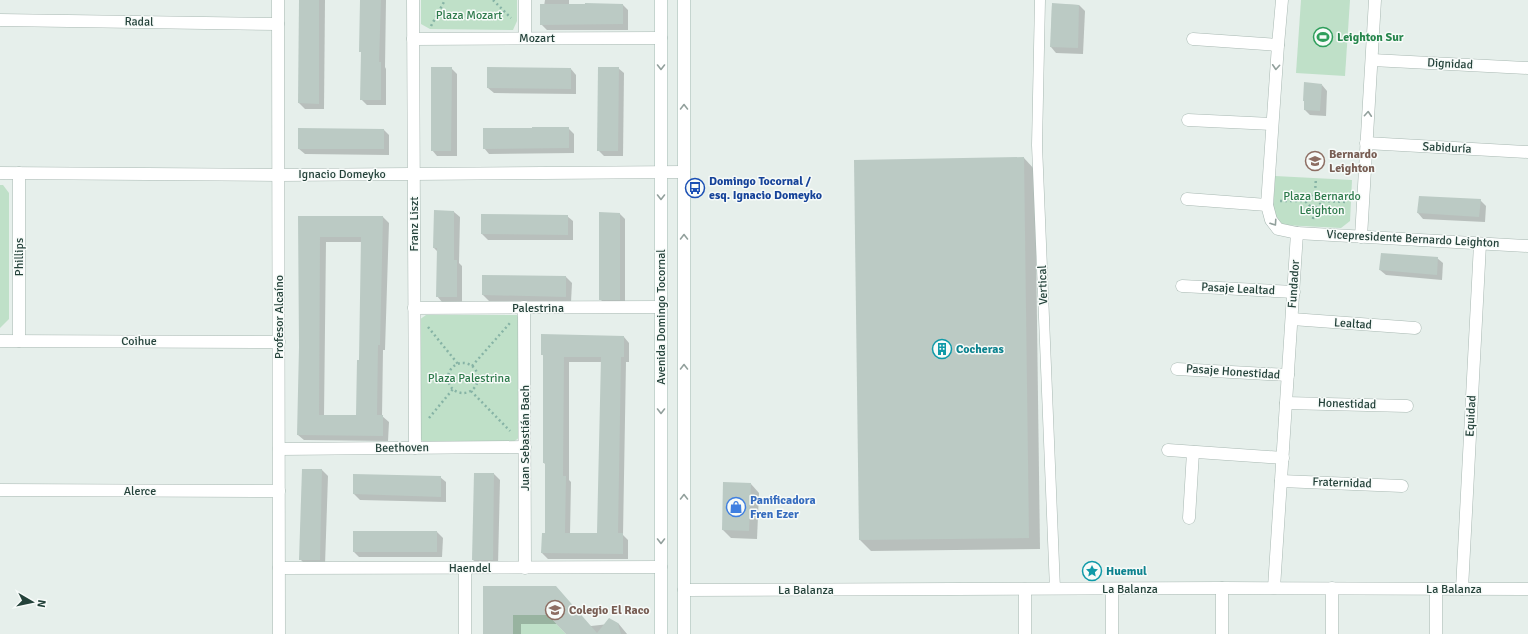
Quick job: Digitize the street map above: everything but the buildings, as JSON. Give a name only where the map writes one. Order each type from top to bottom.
[{"type":"street","name":"Profesor Alcaíno","points":[[278,0],[279,634]]},
{"type":"street","name":"Franz Liszt","points":[[413,0],[418,39],[413,174],[415,442]]},
{"type":"street","points":[[525,0],[525,35]]},
{"type":"street","name":"Avenida Domingo Tocornal","points":[[661,0],[661,634]]},
{"type":"street","name":"Avenida Domingo Tocornal","points":[[684,0],[684,634]]},
{"type":"street","points":[[1282,0],[1272,124],[1271,220],[1278,229],[1297,232]]},
{"type":"street","points":[[1361,237],[1376,0]]},
{"type":"street","name":"Radal","points":[[0,20],[278,24]]},
{"type":"street","name":"Mozart","points":[[418,39],[525,35],[661,38]]},
{"type":"street","points":[[1193,39],[1278,45]]},
{"type":"street","name":"Dignidad","points":[[1372,60],[1528,68]]},
{"type":"street","points":[[1188,120],[1272,124]]},
{"type":"street","name":"Sabiduría","points":[[1366,143],[1528,152]]},
{"type":"street","name":"Ignacio Domeyko","points":[[0,173],[279,175],[684,172]]},
{"type":"street","name":"Phillips","points":[[19,173],[19,341]]},
{"type":"street","points":[[1187,199],[1272,203]]},
{"type":"street","name":"Vicepresidente Bernardo Leighton","points":[[1297,232],[1528,246]]},
{"type":"street","name":"Fundador","points":[[1274,588],[1297,232]]},
{"type":"street","name":"Equidad","points":[[1462,589],[1480,244]]},
{"type":"street","name":"Pasaje Lealtad","points":[[1182,286],[1294,292]]},
{"type":"street","name":"Palestrina","points":[[414,308],[661,307]]},
{"type":"street","name":"Juan Sebastián Bach","points":[[524,308],[525,568]]},
{"type":"street","name":"Lealtad","points":[[1292,319],[1415,328]]},
{"type":"street","name":"Coihue","points":[[0,341],[279,342]]},
{"type":"street","name":"Pasaje Honestidad","points":[[1177,369],[1288,376]]},
{"type":"street","name":"Honestidad","points":[[1286,403],[1407,406]]},
{"type":"street","name":"Beethoven","points":[[279,449],[415,442],[525,447]]},
{"type":"street","points":[[1168,450],[1283,458]]},
{"type":"street","points":[[1189,518],[1193,452]]},
{"type":"street","name":"Fraternidad","points":[[1281,481],[1402,486]]},
{"type":"street","name":"Alerce","points":[[0,490],[279,491]]},
{"type":"street","name":"Haendel","points":[[279,568],[661,568]]},
{"type":"street","points":[[465,568],[465,634]]},
{"type":"street","points":[[1222,588],[1222,634]]},
{"type":"street","name":"La Balanza","points":[[684,590],[1222,588],[1528,589]]},
{"type":"street","points":[[1332,588],[1332,634]]},
{"type":"street","points":[[1025,589],[1025,634]]},
{"type":"street","points":[[1112,589],[1112,634]]},
{"type":"street","points":[[1436,589],[1436,634]]},
{"type":"lane","name":"Vertical","points":[[1040,0],[1037,145],[1055,589]]},
{"type":"path","points":[[418,39],[446,0]]},
{"type":"path","points":[[493,0],[525,35]]},
{"type":"path","points":[[1272,203],[1305,201],[1315,192],[1316,178]]},
{"type":"path","points":[[1315,192],[1323,200],[1348,202]]},
{"type":"path","points":[[1313,224],[1314,210],[1323,200]]},
{"type":"path","points":[[1305,201],[1314,210]]},
{"type":"path","points":[[414,308],[458,364]]},
{"type":"path","points":[[472,366],[524,308]]},
{"type":"path","points":[[462,363],[472,366],[476,370],[478,379],[475,388],[462,394],[452,389],[448,375],[453,367],[462,363]]},
{"type":"path","points":[[415,442],[452,389]]},
{"type":"path","points":[[471,391],[525,447]]},
{"type":"green space","name":"Plaza Mozart","points":[[421,0],[517,0],[517,21],[513,30],[430,29],[421,24]]},
{"type":"green space","name":"Leighton Sur","points":[[1301,0],[1350,0],[1345,76],[1296,73]]},
{"type":"green space","name":"Plaza Bernardo Leighton","points":[[1275,176],[1352,180],[1350,221],[1341,228],[1283,225],[1273,215]]},
{"type":"green space","points":[[0,185],[3,185],[9,193],[9,319],[0,328]]},
{"type":"green space","name":"Plaza Palestrina","points":[[426,315],[517,315],[520,321],[520,437],[512,443],[424,443],[418,436],[419,320]]},
{"type":"green space","points":[[513,615],[548,615],[566,634],[513,634]]},
{"type":"place","name":"Leighton Sur","points":[[1323,37]]},
{"type":"place","name":"Bernardo Leighton","points":[[1315,161]]},
{"type":"place","name":"Domingo Tocornal / esq. Ignacio Domeyko","points":[[695,188]]},
{"type":"place","name":"Cocheras","points":[[942,349]]},
{"type":"place","name":"Panificadora Fren Ezer","points":[[736,507]]},
{"type":"place","name":"Huemul","points":[[1092,571]]},
{"type":"place","name":"Colegio El Raco","points":[[555,610]]}]
